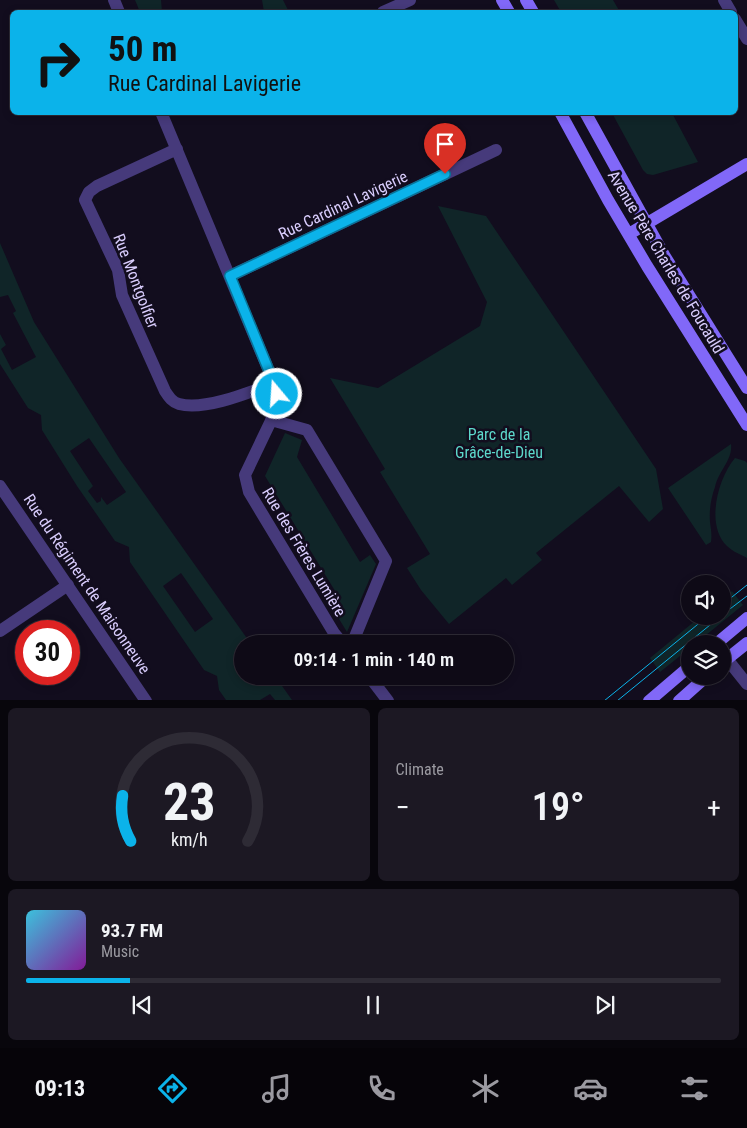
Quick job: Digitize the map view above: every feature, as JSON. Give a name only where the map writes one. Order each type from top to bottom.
[{"type":"main road","name":"Avenue Père Charles de Foucauld","points":[[562,115],[629,234],[747,425]]},
{"type":"main road","name":"Avenue Père Charles de Foucauld","points":[[587,115],[664,255],[747,388]]},
{"type":"main road","points":[[629,234],[747,164]]},
{"type":"main road","points":[[727,635],[747,618]]},
{"type":"main road","points":[[731,656],[747,643]]},
{"type":"main road","points":[[649,700],[681,673]]},
{"type":"main road","points":[[679,700],[696,685]]},
{"type":"street","points":[[388,10],[410,0]]},
{"type":"street","points":[[738,24],[747,39]]},
{"type":"street","name":"Rue des Frères Lumière","points":[[164,115],[274,383],[279,404],[245,475],[249,492],[336,635]]},
{"type":"street","name":"Rue Montgolfier","points":[[177,149],[97,186],[89,192],[85,200],[118,270],[122,295],[165,391],[170,399],[178,404],[191,405],[235,398],[274,383]]},
{"type":"street","name":"Rue Cardinal Lavigerie","points":[[230,276],[496,150]]},
{"type":"street","name":"Rue des Frères Lumière","points":[[271,420],[307,430],[386,560],[356,635]]},
{"type":"street","name":"Rue du Régiment de Maisonneuve","points":[[0,486],[146,700]]},
{"type":"street","points":[[0,631],[68,585]]},
{"type":"street","points":[[731,667],[747,684]]},
{"type":"street","points":[[376,685],[388,700]]},
{"type":"green space","points":[[135,0],[161,0],[162,10],[139,10]]},
{"type":"green space","points":[[262,0],[283,0],[288,10],[264,10]]},
{"type":"green space","points":[[554,0],[613,0],[619,10],[560,10]]},
{"type":"green space","points":[[613,115],[673,115],[698,162],[653,175],[647,174]]},
{"type":"green space","name":"Parc de la Grâce-de-Dieu","points":[[438,206],[486,216],[656,469],[663,509],[649,522],[619,486],[536,553],[542,560],[512,585],[506,578],[449,624],[421,590],[407,568],[430,554],[380,472],[385,469],[330,378],[378,388],[480,326],[487,302]]},
{"type":"green space","points":[[0,243],[34,322],[119,458],[245,635],[234,635],[234,685],[281,685],[292,700],[275,700],[270,694],[260,700],[226,700],[219,690],[217,676],[204,670],[130,562],[129,547],[115,541],[77,486],[42,430],[41,415],[28,408],[0,364],[0,334],[6,345],[1,349],[12,370],[36,357],[13,313],[16,311],[8,295],[0,297]],"holes":[[[89,438],[126,492],[107,505],[101,497],[101,501],[97,503],[88,491],[93,486],[70,451]],[[181,573],[213,619],[195,632],[163,586]]]},
{"type":"green space","points":[[285,433],[302,440],[297,457],[360,562],[370,555],[376,564],[347,632],[336,614],[340,599],[265,476]]},
{"type":"green space","points":[[731,444],[730,455],[712,495],[710,513],[711,542],[706,545],[668,488]]},
{"type":"green space","points":[[735,458],[747,463],[747,558],[727,546],[720,537],[715,514],[716,502],[723,477]]},
{"type":"green space","points":[[731,592],[743,605],[731,615]]},
{"type":"green space","points":[[690,625],[718,625],[706,635],[681,635],[681,655],[660,672],[650,658]]},
{"type":"tram line","points":[[731,598],[747,585]]},
{"type":"tram line","points":[[731,608],[747,596]]},
{"type":"tram line","points":[[605,700],[697,625]]},
{"type":"tram line","points":[[618,700],[710,625]]},
{"type":"route","points":[[277,394],[230,276],[445,174]]}]
